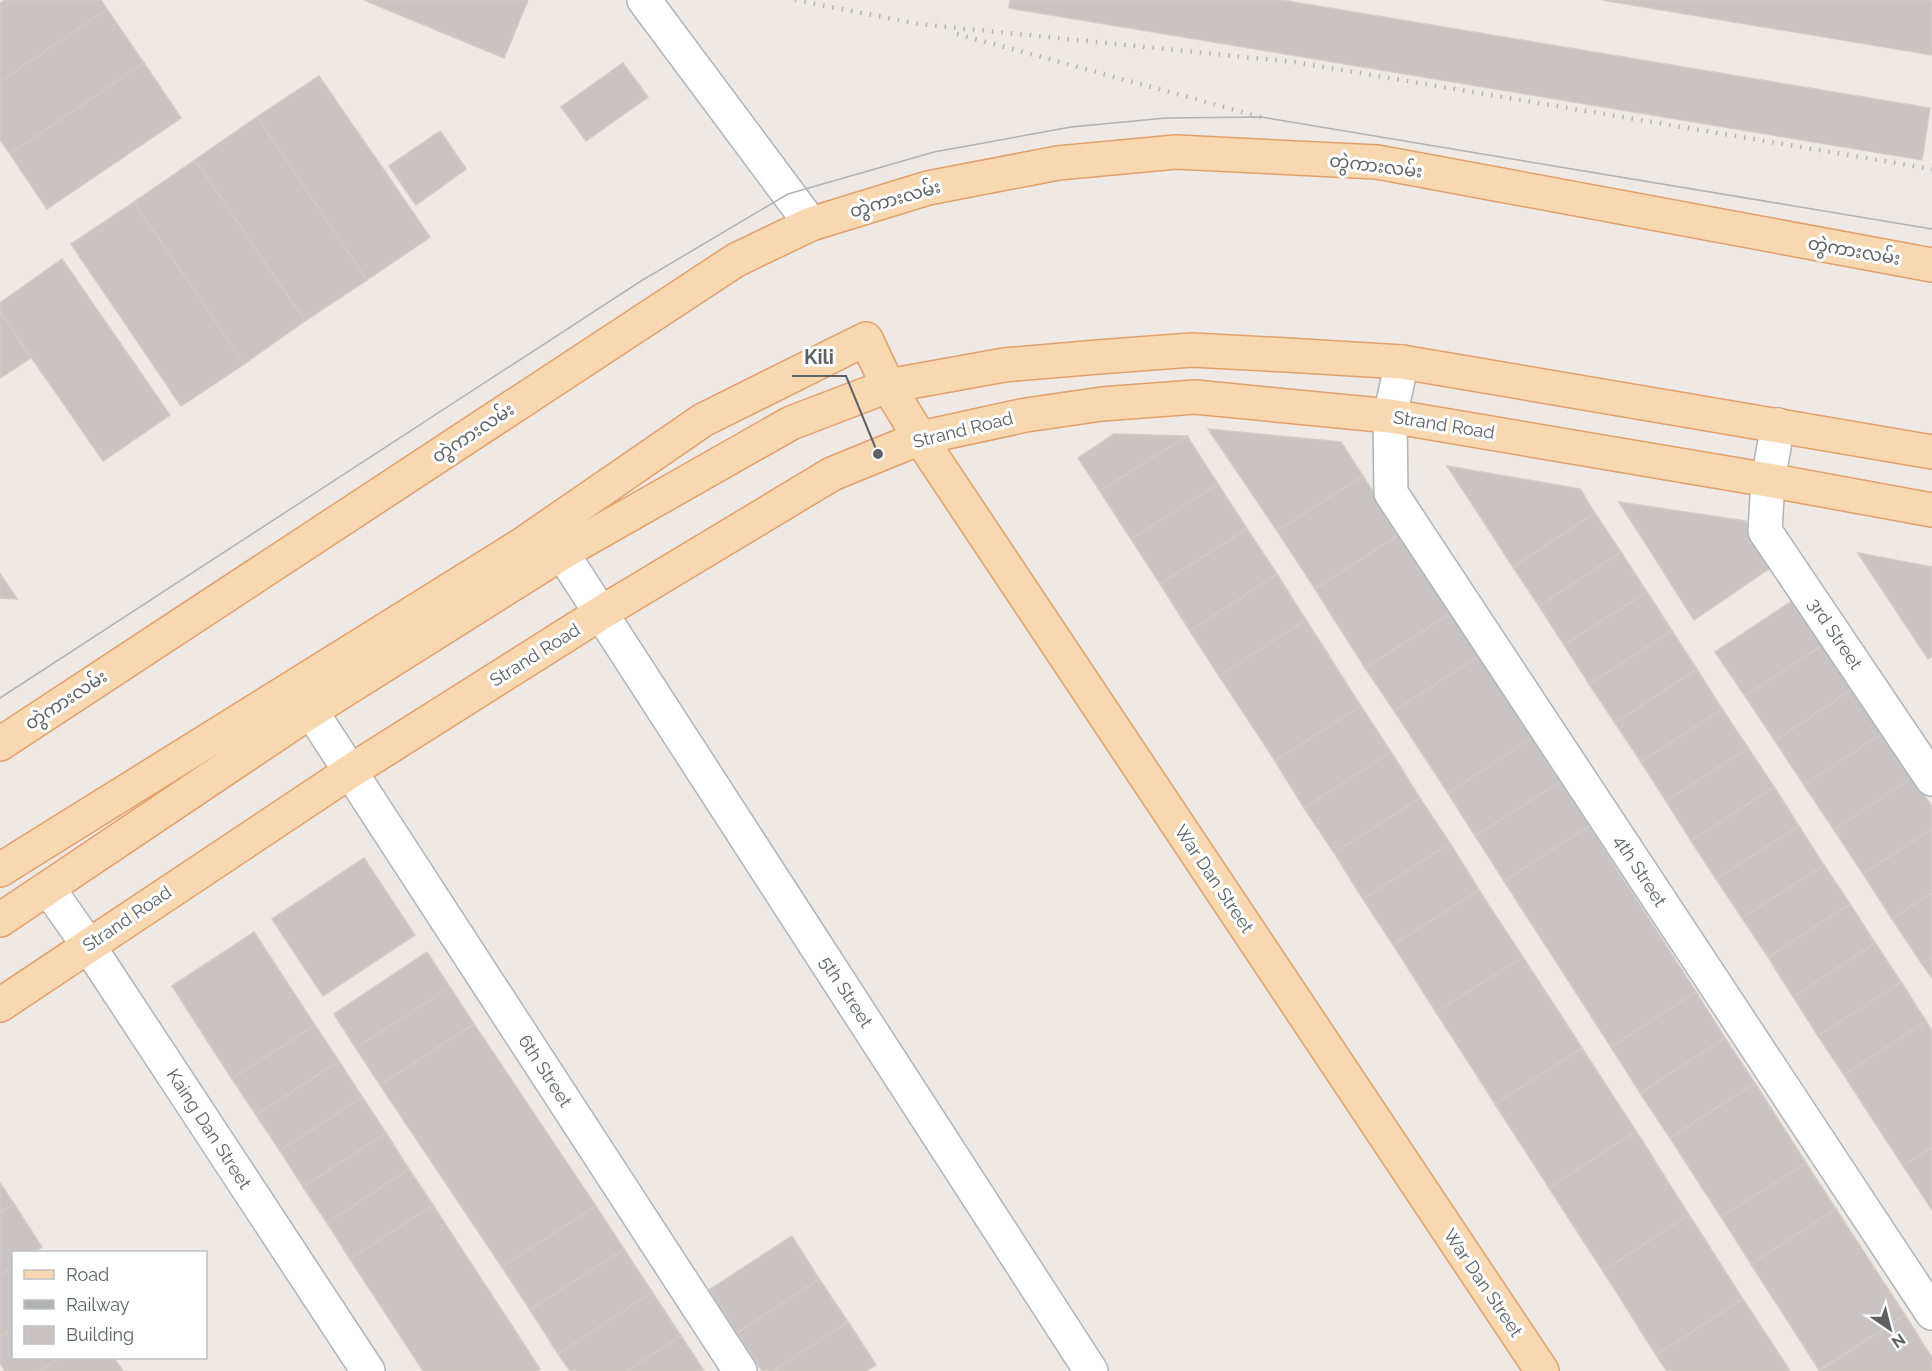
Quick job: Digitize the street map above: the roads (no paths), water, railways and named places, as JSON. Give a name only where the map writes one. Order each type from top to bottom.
[{"type":"main road","name":"တွဲကားလမ်း","points":[[0,744],[736,260],[811,224],[928,188],[1046,165],[1176,153],[1377,162],[1932,265]]},
{"type":"main road","name":"War Dan Street","points":[[0,870],[520,546],[703,420],[866,339],[888,386],[920,438],[1542,1371]]},
{"type":"main road","points":[[0,920],[311,711],[562,553],[792,423],[888,386],[1004,365],[1192,350],[1402,362],[1932,452]]},
{"type":"main road","name":"Strand Road","points":[[0,1005],[351,771],[601,613],[832,474],[920,438],[1026,415],[1102,404],[1196,397],[1390,416],[1932,510]]},
{"type":"street","points":[[644,0],[811,224]]},
{"type":"street","name":"4th Street","points":[[1402,362],[1390,416],[1391,493],[1932,1313]]},
{"type":"street","name":"3rd Street","points":[[1778,425],[1768,480],[1766,531],[1932,778]]},
{"type":"street","name":"5th Street","points":[[562,553],[1091,1371]]},
{"type":"street","name":"6th Street","points":[[311,711],[740,1371]]},
{"type":"street","name":"Kaing Dan Street","points":[[48,888],[88,945],[368,1371]]},
{"type":"tram line","points":[[0,698],[641,281],[788,194],[934,152],[1071,127],[1166,118],[1261,117],[1932,229]]},
{"type":"railway","points":[[795,0],[919,24],[1294,62],[1932,169]]},
{"type":"railway","points":[[957,34],[1261,117]]},
{"type":"place","name":"Kili","points":[[878,454]]}]
